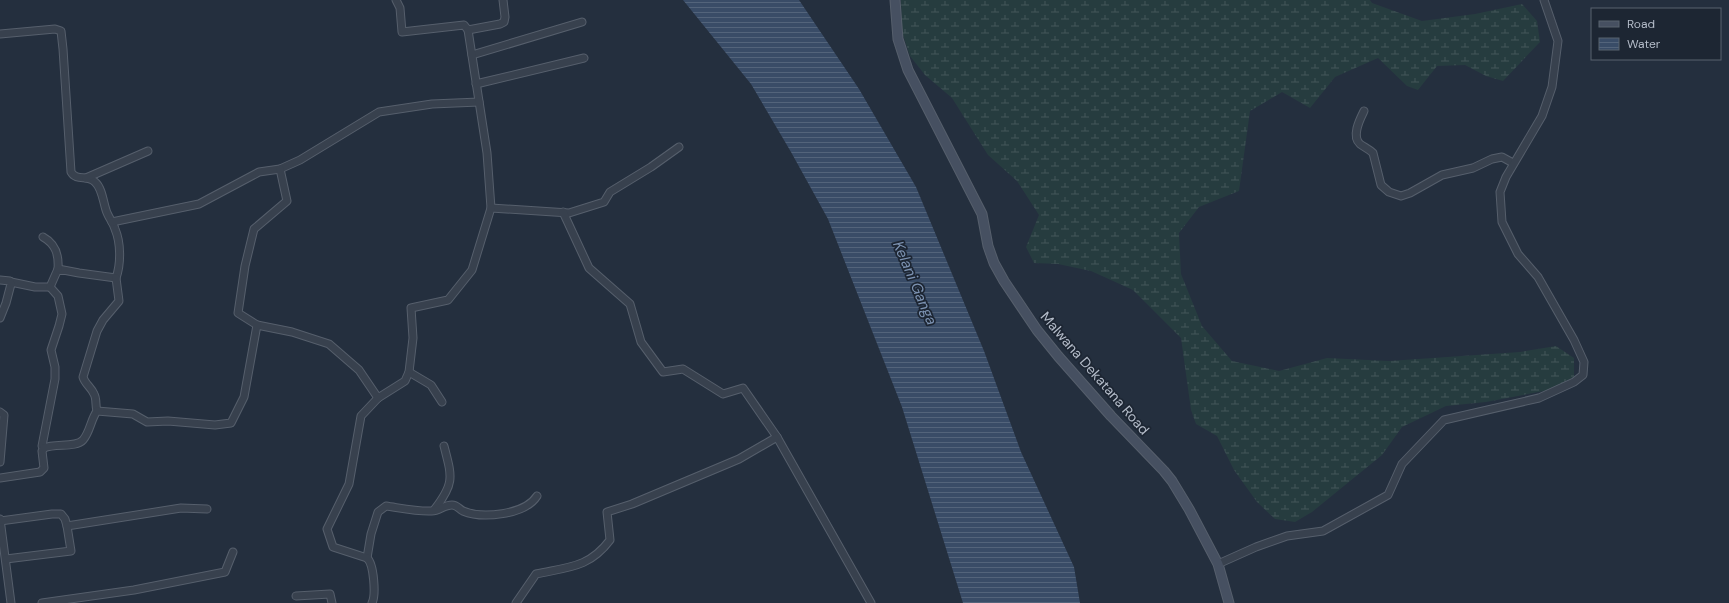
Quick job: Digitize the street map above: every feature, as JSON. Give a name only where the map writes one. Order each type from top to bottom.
[{"type":"main road","name":"Malwana Dekatana Road","points":[[895,0],[898,40],[908,70],[982,214],[988,246],[994,263],[1004,281],[1034,326],[1058,356],[1111,416],[1164,470],[1189,509],[1218,564],[1229,603]]},
{"type":"street","points":[[372,603],[374,601],[373,574],[370,561],[367,558],[333,547],[327,530],[349,484],[361,416],[378,398],[405,380],[409,372],[413,338],[411,308],[448,300],[472,270],[490,208],[487,153],[468,30],[464,25],[402,32],[400,8],[396,0]]},
{"type":"street","points":[[468,30],[504,22],[505,17],[503,0]]},
{"type":"street","points":[[1218,564],[1256,547],[1287,536],[1323,531],[1388,495],[1402,464],[1444,420],[1539,398],[1574,382],[1583,375],[1584,362],[1574,340],[1538,277],[1518,254],[1502,222],[1500,192],[1514,163],[1542,116],[1552,87],[1558,41],[1544,0]]},
{"type":"street","points":[[472,55],[582,22]]},
{"type":"street","points":[[0,34],[55,29],[61,30],[70,167],[74,177],[80,179],[86,178],[148,151]]},
{"type":"street","points":[[476,84],[584,58]]},
{"type":"street","points":[[112,222],[199,204],[260,172],[280,169],[300,160],[379,112],[432,104],[479,102]]},
{"type":"street","points":[[1364,111],[1357,126],[1356,138],[1358,143],[1373,153],[1381,185],[1393,194],[1405,196],[1442,174],[1473,168],[1496,158],[1507,158],[1514,163]]},
{"type":"street","points":[[490,208],[548,213],[569,213],[604,202],[610,192],[651,167],[679,147]]},
{"type":"street","points":[[280,169],[286,201],[254,229],[245,266],[238,312],[257,325],[292,332],[329,344],[359,370],[378,398]]},
{"type":"street","points":[[44,448],[56,445],[77,444],[84,440],[97,411],[95,396],[91,388],[84,383],[83,377],[97,331],[103,320],[119,301],[116,278],[119,270],[119,247],[116,230],[96,182],[86,178]]},
{"type":"street","points":[[563,212],[589,268],[630,304],[641,342],[663,372],[683,369],[723,394],[743,388],[777,437],[871,603]]},
{"type":"street","points":[[42,237],[51,243],[55,248],[58,257],[58,269],[50,287]]},
{"type":"street","points":[[58,269],[116,278]]},
{"type":"street","points":[[0,280],[30,286],[50,287],[58,296],[62,314],[51,350],[55,367],[55,379],[45,424],[42,446],[44,448],[42,451],[44,468],[40,472],[0,478]]},
{"type":"street","points":[[0,318],[6,303],[11,282]]},
{"type":"street","points":[[97,411],[133,414],[147,422],[168,421],[215,425],[231,422],[244,397],[257,325]]},
{"type":"street","points":[[409,372],[431,385],[442,402]]},
{"type":"street","points":[[0,412],[4,415],[0,462]]},
{"type":"street","points":[[516,603],[536,574],[582,564],[601,551],[610,540],[607,512],[632,504],[739,459],[777,437]]},
{"type":"street","points":[[433,511],[446,495],[451,475],[444,446]]},
{"type":"street","points":[[367,558],[371,534],[378,512],[386,506],[433,511],[444,506],[453,505],[463,511],[484,515],[513,513],[534,501],[536,496]]},
{"type":"street","points":[[67,526],[181,508],[207,509]]},
{"type":"street","points":[[6,559],[71,551],[65,519],[61,514],[52,514],[0,520],[11,603]]},
{"type":"street","points":[[42,603],[134,590],[225,572],[234,552]]},
{"type":"street","points":[[296,596],[330,594],[332,603]]},
{"type":"green space","points":[[901,0],[1370,0],[1372,3],[1422,21],[1475,14],[1522,4],[1537,21],[1540,42],[1503,81],[1486,76],[1465,65],[1437,66],[1418,90],[1407,86],[1378,58],[1335,77],[1310,108],[1282,92],[1250,111],[1239,191],[1199,207],[1179,233],[1181,274],[1202,326],[1232,361],[1279,371],[1327,358],[1389,361],[1520,352],[1556,346],[1574,358],[1574,377],[1549,390],[1486,402],[1446,406],[1402,427],[1382,455],[1312,512],[1295,522],[1275,519],[1257,502],[1234,470],[1217,436],[1196,424],[1191,410],[1181,338],[1133,290],[1091,271],[1058,264],[1034,263],[1026,247],[1039,215],[1017,181],[988,155],[952,98],[925,75],[910,56],[902,32]]},
{"type":"water","name":"Kelani Ganga","points":[[683,0],[799,0],[859,89],[916,187],[984,351],[1021,452],[1074,567],[1080,603],[963,603],[902,407],[828,219],[751,84]]}]
